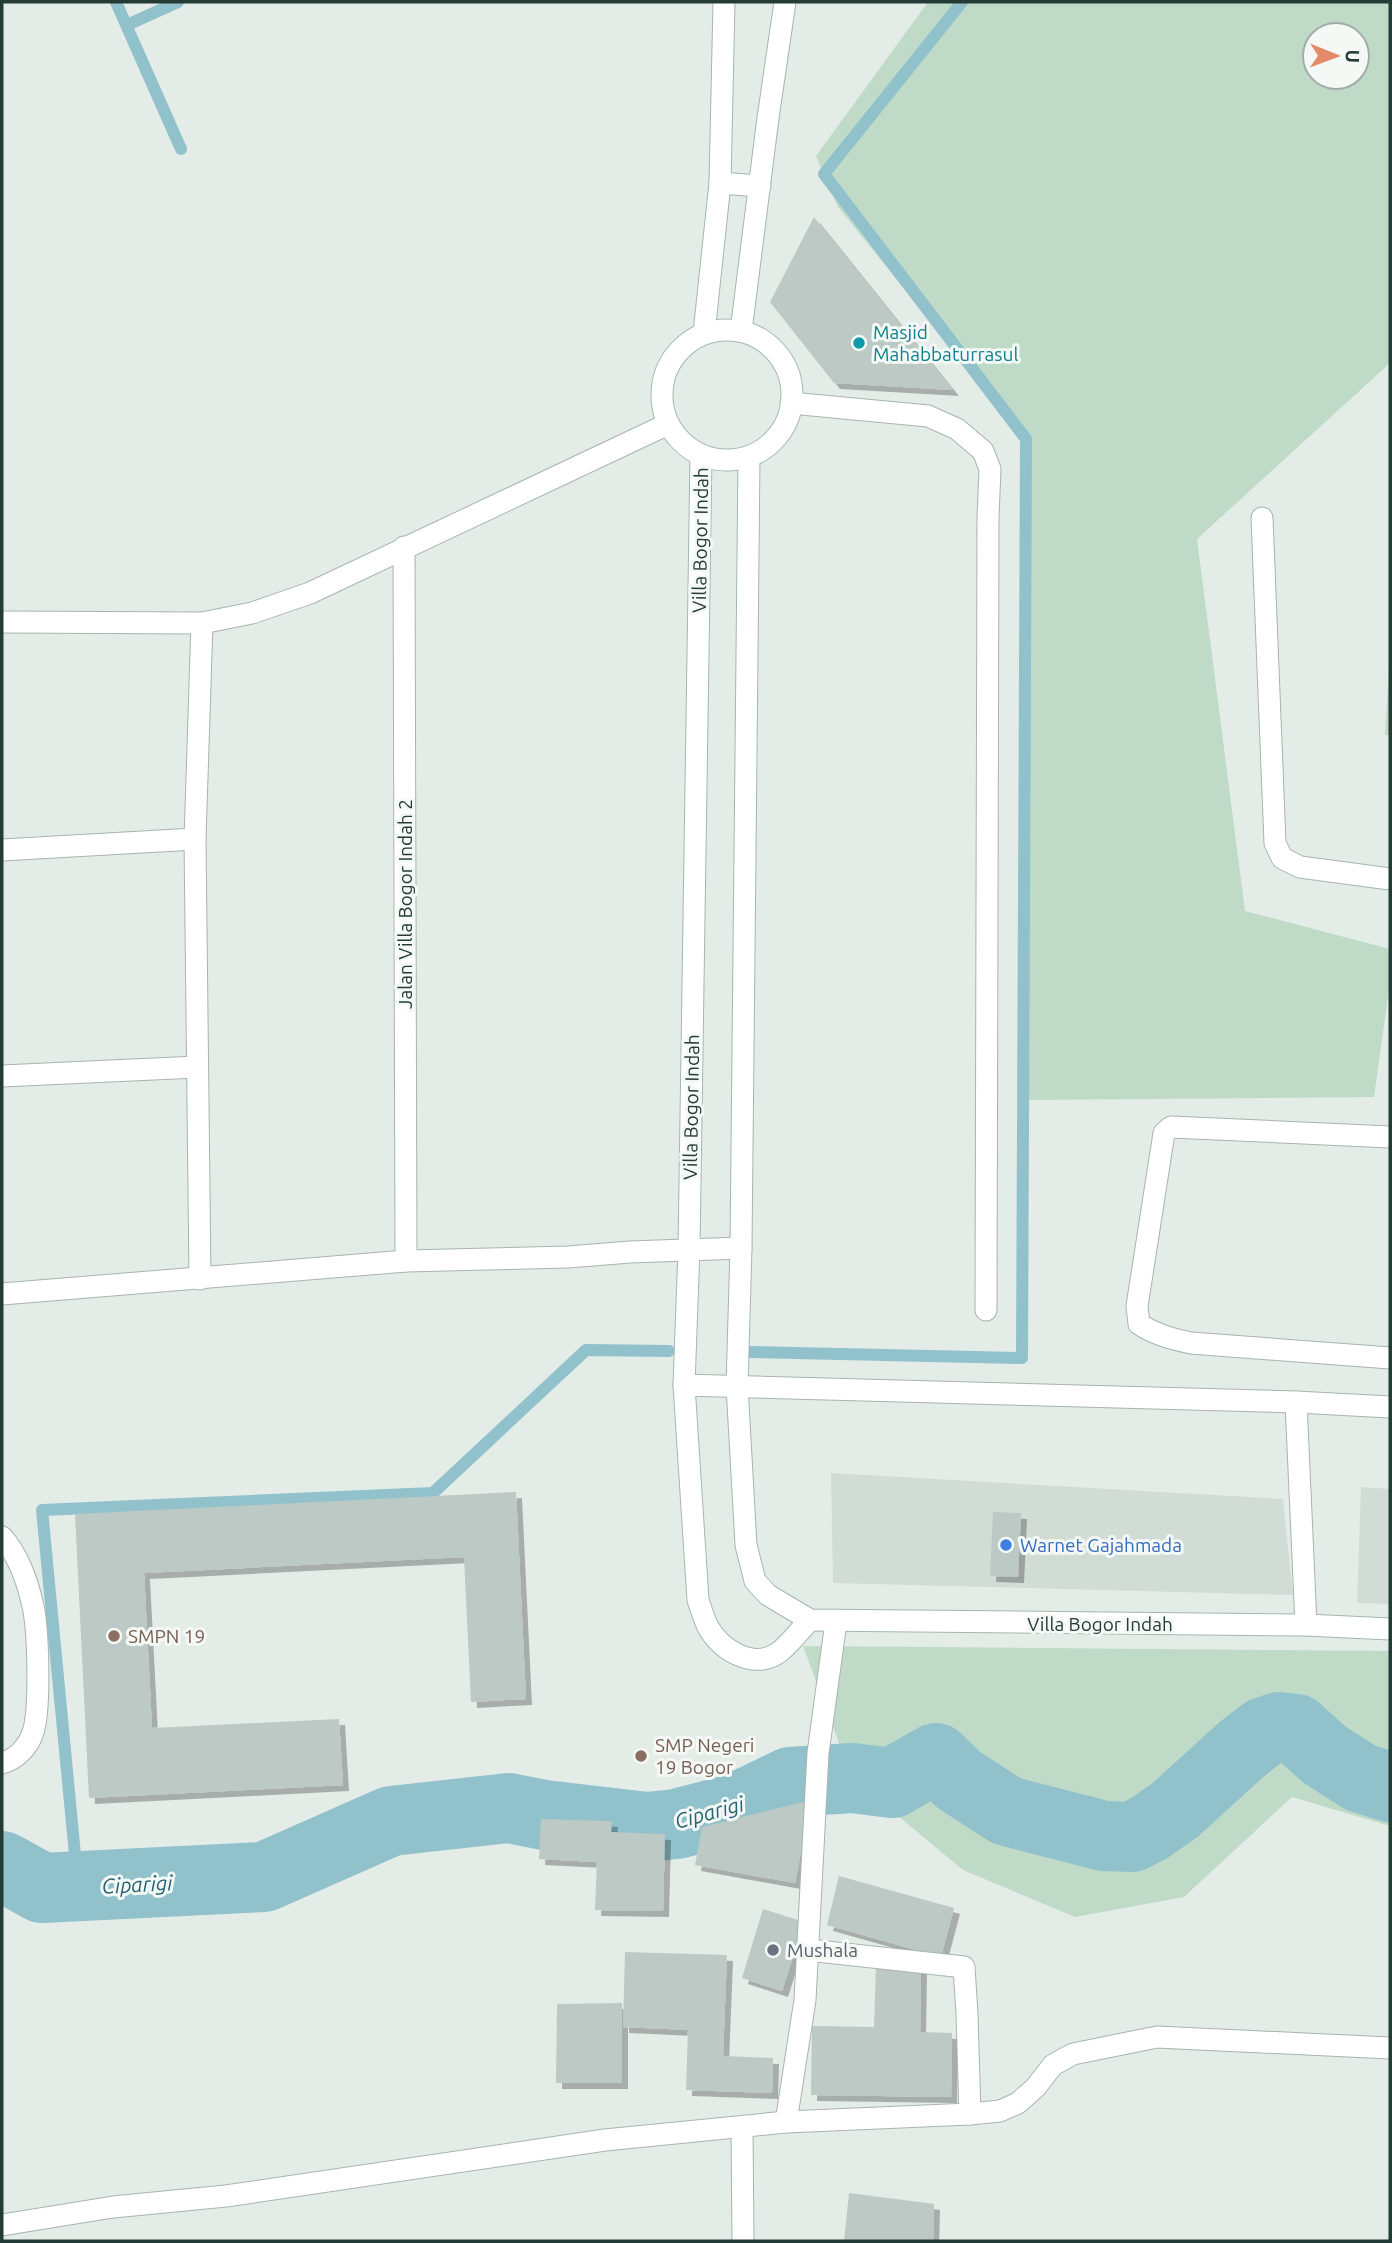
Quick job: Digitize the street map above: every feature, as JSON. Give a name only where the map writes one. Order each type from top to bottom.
[{"type":"street","points":[[704,333],[720,183],[724,2]]},
{"type":"street","points":[[741,331],[785,2]]},
{"type":"street","points":[[720,183],[760,186]]},
{"type":"street","points":[[2,622],[202,623],[252,613],[310,593],[668,424],[663,407],[662,388],[666,371],[675,355],[704,333],[741,331],[755,336],[780,357],[787,371],[791,403],[787,420],[778,436],[765,449],[749,457]]},
{"type":"street","points":[[791,403],[928,416],[957,429],[983,451],[990,469],[986,1310]]},
{"type":"street","name":"Villa Bogor Indah","points":[[668,424],[688,448],[701,455],[716,460],[749,457],[741,1248],[737,1386],[746,1545],[755,1581],[768,1595],[810,1620],[836,1622],[1307,1625],[1390,1629]]},
{"type":"street","name":"Villa Bogor Indah","points":[[701,455],[689,1249],[684,1385],[698,1600],[708,1628],[729,1650],[741,1657],[765,1659],[778,1652],[810,1620]]},
{"type":"street","points":[[1262,517],[1275,843],[1282,858],[1300,867],[1390,879]]},
{"type":"street","name":"Jalan Villa Bogor Indah 2","points":[[404,547],[406,1262]]},
{"type":"street","points":[[200,1279],[195,839],[202,623]]},
{"type":"street","points":[[2,850],[195,839]]},
{"type":"street","points":[[2,1076],[197,1067]]},
{"type":"street","points":[[1390,1137],[1171,1127],[1164,1133],[1137,1306],[1139,1324],[1164,1337],[1191,1343],[1390,1358]]},
{"type":"street","points":[[2,1294],[406,1262],[741,1248]]},
{"type":"street","points":[[684,1385],[1390,1407]]},
{"type":"street","points":[[1296,1402],[1307,1625]]},
{"type":"street","points":[[2,1537],[13,1552],[34,1611],[38,1695],[33,1733],[22,1751],[2,1763]]},
{"type":"street","points":[[786,2122],[805,2000],[818,1753],[836,1622]]},
{"type":"street","points":[[808,1950],[964,1967],[970,2114]]},
{"type":"street","points":[[2,2225],[113,2207],[226,2196],[593,2141],[786,2122],[970,2114],[1000,2110],[1018,2103],[1035,2088],[1053,2065],[1073,2054],[1157,2037],[1390,2048]]},
{"type":"street","points":[[742,2128],[743,2241]]},
{"type":"shaded area","points":[[831,1473],[1283,1499],[1293,1595],[833,1583]]},
{"type":"shaded area","points":[[1361,1487],[1390,1489],[1390,1604],[1357,1603]]},
{"type":"green space","points":[[928,2],[1390,2],[1390,363],[1197,539],[1245,911],[1390,949],[1390,982],[1374,1097],[1028,1100],[1026,440],[838,207],[816,156]]},
{"type":"green space","points":[[1390,651],[1390,735],[1385,735]]},
{"type":"green space","points":[[803,1646],[1390,1651],[1390,1826],[1292,1797],[1184,1897],[1075,1917],[963,1870],[852,1778]]},
{"type":"building","name":"Masjid Mahabbaturrasul","points":[[814,217],[953,390],[834,383],[770,302]]},
{"type":"building","name":"SMPN 19","points":[[516,1492],[526,1699],[471,1702],[464,1557],[144,1573],[152,1728],[339,1719],[343,1785],[89,1798],[75,1514]]},
{"type":"building","name":"Warnet Gajahmada","points":[[993,1512],[1021,1513],[1018,1577],[990,1576]]},
{"type":"building","points":[[811,1800],[795,1883],[695,1865],[702,1827]]},
{"type":"building","points":[[541,1819],[612,1821],[611,1832],[665,1834],[663,1911],[595,1910],[597,1862],[539,1859]]},
{"type":"building","points":[[839,1876],[954,1908],[941,1957],[827,1925]]},
{"type":"building","name":"Mushala","points":[[763,1909],[804,1922],[782,1991],[742,1978]]},
{"type":"building","points":[[625,1952],[727,1955],[723,2056],[773,2058],[772,2093],[686,2090],[688,2030],[623,2027]]},
{"type":"building","points":[[876,1966],[921,1967],[920,2032],[952,2033],[951,2097],[811,2095],[812,2026],[874,2027]]},
{"type":"building","points":[[622,2003],[622,2083],[556,2083],[557,2004]]},
{"type":"building","points":[[849,2193],[934,2204],[933,2241],[844,2241]]},
{"type":"waterway","points":[[116,2],[181,149]]},
{"type":"waterway","points":[[127,25],[178,2]]},
{"type":"waterway","points":[[751,1352],[1022,1358],[1026,439],[824,174],[962,2]]},
{"type":"waterway","points":[[78,1886],[42,1510],[433,1493],[586,1350],[669,1351]]},
{"type":"waterway","name":"Ciparigi","points":[[2,1866],[42,1888],[264,1877],[391,1821],[509,1808],[544,1815],[647,1827],[676,1824],[734,1809],[790,1782],[852,1778],[892,1783],[936,1758],[959,1780],[1007,1811],[1104,1836],[1132,1837],[1175,1810],[1264,1732],[1279,1727],[1296,1729],[1325,1755],[1361,1778],[1390,1787]]},
{"type":"place","name":"Masjid Mahabbaturrasul","points":[[859,343]]},
{"type":"place","name":"Warnet Gajahmada","points":[[1006,1545]]},
{"type":"place","name":"SMPN 19","points":[[114,1636]]},
{"type":"place","name":"SMP Negeri 19 Bogor","points":[[641,1756]]},
{"type":"place","name":"Mushala","points":[[773,1950]]}]
